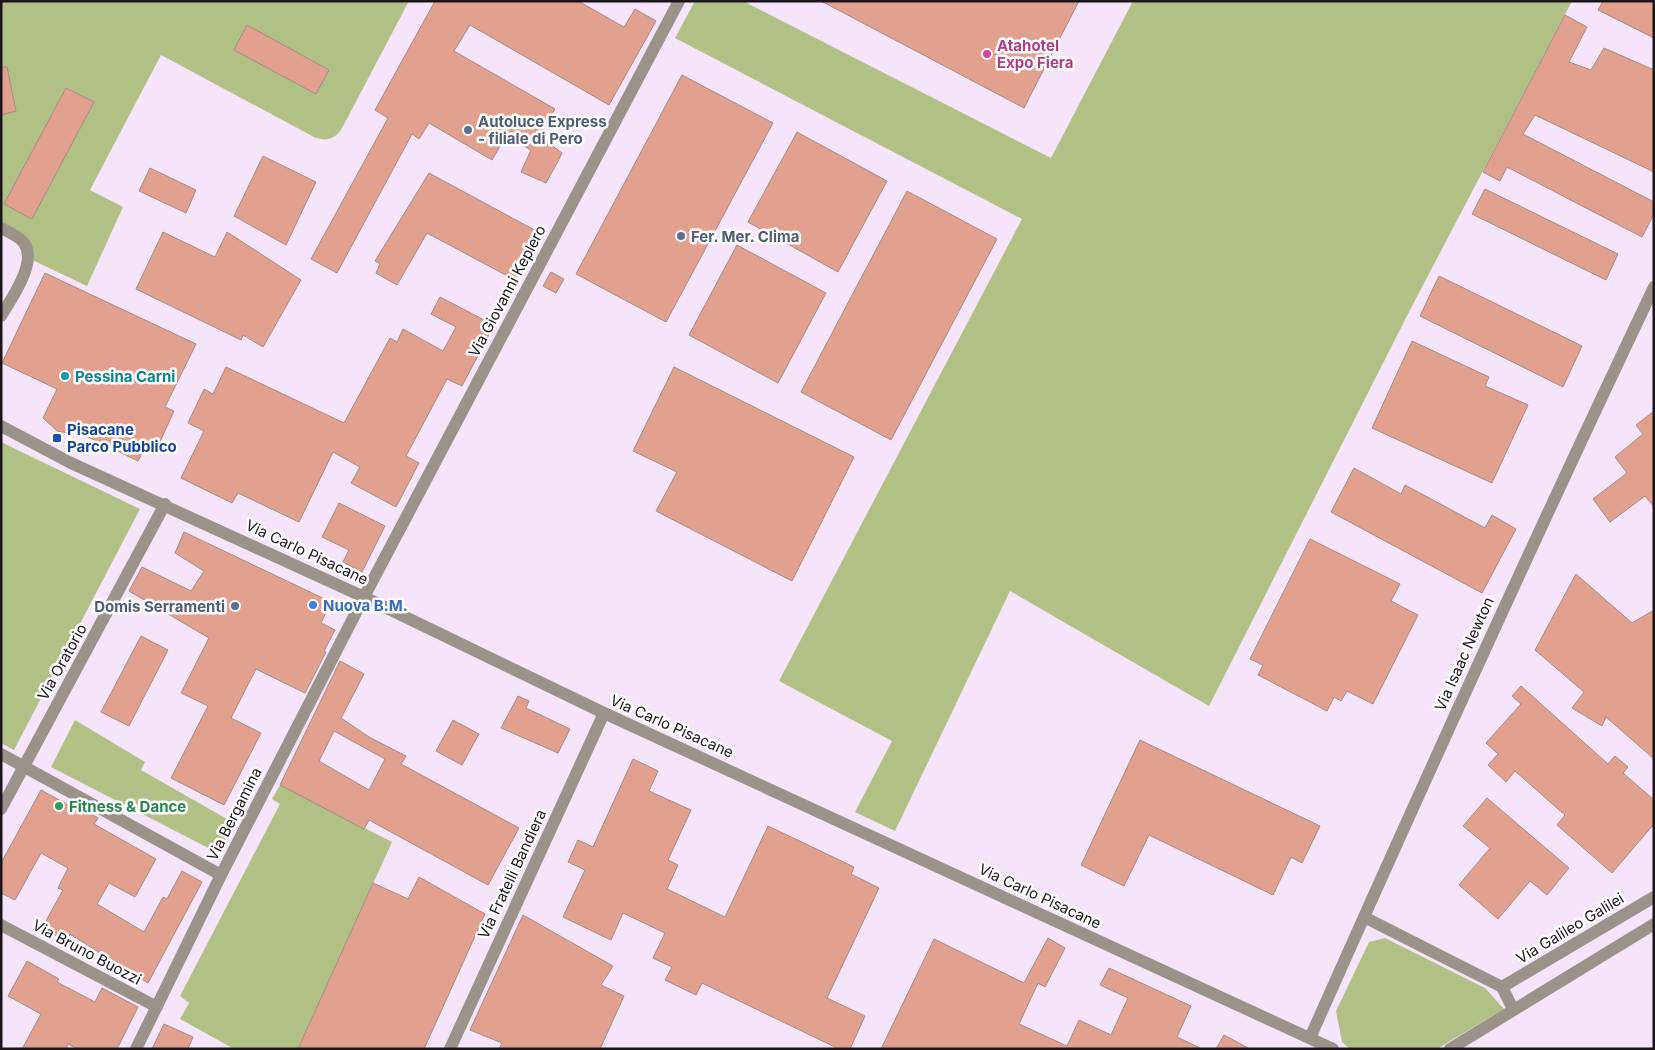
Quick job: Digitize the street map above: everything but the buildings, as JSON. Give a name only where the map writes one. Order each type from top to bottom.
[{"type":"street","name":"Via Giovanni Keplero","points":[[364,597],[679,1]]},
{"type":"street","points":[[1,228],[16,236],[26,245],[28,258],[24,275],[1,316]]},
{"type":"street","name":"Via Isaac Newton","points":[[1310,1038],[1504,605],[1542,528],[1654,286]]},
{"type":"street","name":"Via Carlo Pisacane","points":[[1,426],[71,463],[364,597],[604,713],[1333,1049]]},
{"type":"street","name":"Via Oratorio","points":[[1,809],[164,504]]},
{"type":"street","name":"Via Bergamina","points":[[136,1049],[221,875],[364,597]]},
{"type":"street","name":"Via Fratelli Bandiera","points":[[450,1049],[604,713]]},
{"type":"street","points":[[1,754],[221,875]]},
{"type":"street","name":"Via Galileo Galilei","points":[[1502,987],[1654,897]]},
{"type":"street","points":[[1364,917],[1502,987],[1513,1009]]},
{"type":"street","points":[[1450,1049],[1654,924]]},
{"type":"street","name":"Via Bruno Buozzi","points":[[1,925],[157,1008]]},
{"type":"street","points":[[1465,1049],[1473,1035]]},
{"type":"green space","points":[[1,1],[409,1],[341,130],[336,136],[329,139],[314,137],[161,55],[90,190],[123,207],[87,286],[28,258],[27,251],[1,228]]},
{"type":"green space","points":[[695,1],[743,1],[1051,158],[1133,1],[1572,1],[1410,310],[1209,706],[1010,591],[895,831],[855,812],[892,741],[779,681],[1022,219],[675,38]]},
{"type":"green space","points":[[1,442],[140,509],[14,750],[1,743]]},
{"type":"green space","points":[[75,720],[145,762],[141,770],[234,823],[218,853],[51,767]]},
{"type":"green space","points":[[280,785],[392,842],[298,1049],[234,1049],[180,1019],[189,1003],[180,996],[280,804],[272,799]]},
{"type":"green space","points":[[1385,938],[1485,988],[1504,1009],[1437,1049],[1350,1049],[1342,1042],[1336,1011],[1369,942]]},
{"type":"place","name":"Atahotel Expo Fiera","points":[[987,54]]},
{"type":"place","name":"Autoluce Express - filiale di Pero","points":[[468,130]]},
{"type":"place","name":"Fer. Mer. Clima","points":[[681,236]]},
{"type":"place","name":"Pessina Carni","points":[[65,376]]},
{"type":"place","name":"Pisacane Parco Pubblico","points":[[57,438]]},
{"type":"place","name":"Nuova B.M.","points":[[313,605]]},
{"type":"place","name":"Domis Serramenti","points":[[235,606]]},
{"type":"place","name":"Fitness & Dance","points":[[59,806]]}]
